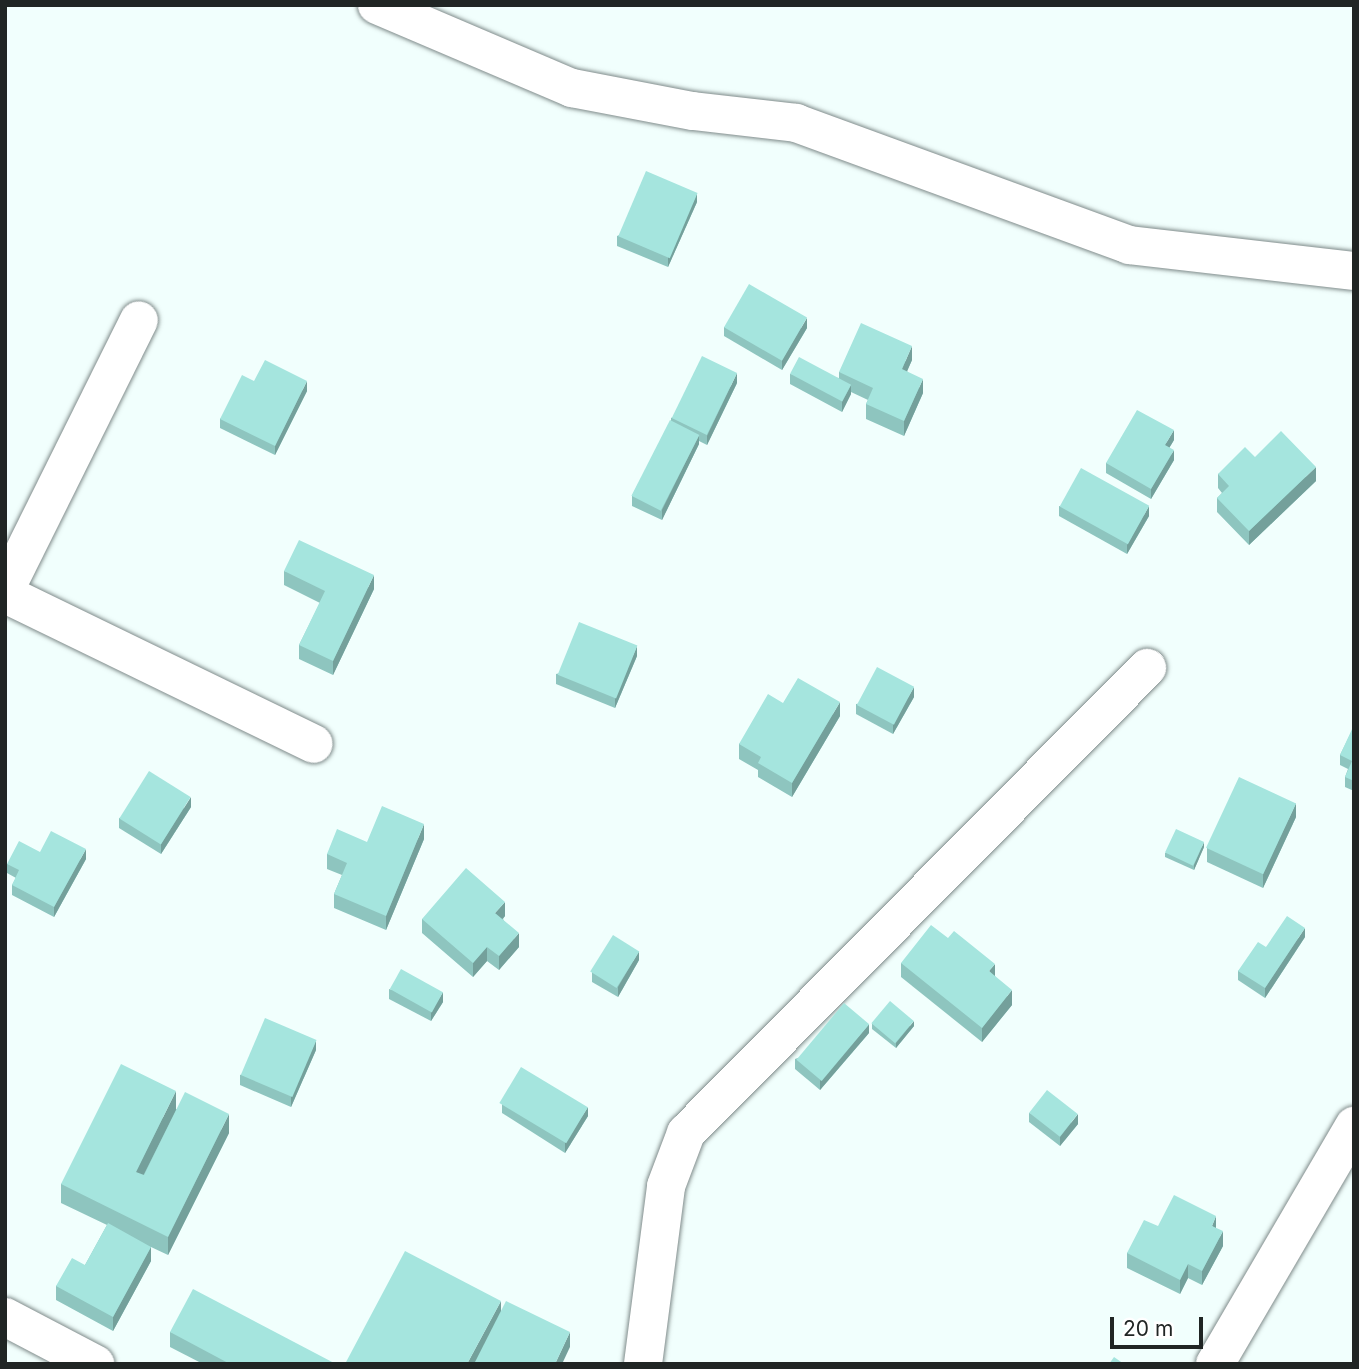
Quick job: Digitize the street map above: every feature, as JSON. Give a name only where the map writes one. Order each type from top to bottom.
[{"type":"street","points":[[377,5],[572,88],[807,126],[1129,245],[1354,271]]},
{"type":"street","points":[[139,320],[5,592],[314,744]]},
{"type":"street","points":[[643,1364],[666,1185],[686,1133],[1147,668]]},
{"type":"street","points":[[1215,1364],[1354,1126]]},
{"type":"street","points":[[5,1317],[95,1364]]},
{"type":"building","points":[[646,171],[698,193],[670,258],[618,236]]},
{"type":"building","points":[[749,284],[807,318],[782,361],[724,327]]},
{"type":"building","points":[[861,323],[912,346],[902,369],[923,379],[904,421],[866,404],[873,388],[839,372]]},
{"type":"building","points":[[702,356],[737,373],[707,435],[672,418]]},
{"type":"building","points":[[799,357],[851,385],[842,401],[790,374]]},
{"type":"building","points":[[265,360],[307,381],[275,446],[220,419],[242,375],[254,381]]},
{"type":"building","points":[[1137,410],[1174,430],[1165,445],[1174,450],[1151,489],[1106,463]]},
{"type":"building","points":[[670,420],[699,435],[661,511],[631,496]]},
{"type":"building","points":[[1281,431],[1316,467],[1249,531],[1217,498],[1229,486],[1218,474],[1245,447],[1255,457]]},
{"type":"building","points":[[1081,468],[1149,506],[1128,544],[1060,506]]},
{"type":"building","points":[[299,540],[374,575],[333,661],[299,645],[325,591],[284,571]]},
{"type":"building","points":[[579,622],[637,646],[616,698],[558,675]]},
{"type":"building","points":[[877,667],[914,687],[894,725],[857,705]]},
{"type":"building","points":[[798,678],[840,702],[792,783],[758,763],[761,757],[739,744],[768,694],[783,703]]},
{"type":"building","points":[[1353,727],[1354,781],[1345,777],[1352,761],[1340,755]]},
{"type":"building","points":[[149,771],[191,797],[161,844],[119,818]]},
{"type":"building","points":[[1239,777],[1296,804],[1263,874],[1206,848]]},
{"type":"building","points":[[382,806],[424,824],[386,916],[334,894],[347,863],[327,854],[337,829],[367,842]]},
{"type":"building","points":[[1176,829],[1204,842],[1193,866],[1165,853]]},
{"type":"building","points":[[51,831],[86,849],[54,907],[12,885],[19,870],[7,864],[19,841],[40,852]]},
{"type":"building","points":[[466,868],[505,902],[495,913],[519,933],[499,956],[487,947],[473,963],[422,919]]},
{"type":"building","points":[[1287,916],[1305,928],[1265,988],[1238,971],[1258,942],[1266,947]]},
{"type":"building","points":[[931,925],[948,938],[954,931],[995,964],[989,971],[1012,990],[982,1028],[901,963]]},
{"type":"building","points":[[613,935],[639,951],[617,988],[590,971]]},
{"type":"building","points":[[401,969],[443,992],[432,1012],[390,989]]},
{"type":"building","points":[[890,1001],[914,1021],[895,1043],[871,1023]]},
{"type":"building","points":[[844,1003],[869,1024],[822,1081],[796,1060]]},
{"type":"building","points":[[265,1018],[317,1040],[292,1097],[241,1075]]},
{"type":"building","points":[[121,1064],[176,1091],[136,1172],[144,1175],[185,1092],[229,1114],[168,1237],[61,1184]]},
{"type":"building","points":[[521,1067],[588,1107],[566,1143],[499,1103]]},
{"type":"building","points":[[1047,1090],[1078,1114],[1060,1137],[1029,1113]]},
{"type":"building","points":[[1174,1195],[1216,1216],[1212,1226],[1223,1231],[1202,1271],[1188,1264],[1180,1280],[1127,1253],[1144,1220],[1158,1226]]},
{"type":"building","points":[[108,1223],[151,1247],[113,1317],[56,1286],[72,1258],[85,1265]]},
{"type":"building","points":[[405,1251],[501,1301],[467,1364],[345,1364]]},
{"type":"building","points":[[193,1289],[336,1364],[230,1364],[170,1332]]},
{"type":"building","points":[[506,1301],[570,1332],[555,1364],[474,1364]]},
{"type":"building","points":[[1114,1357],[1124,1364],[1109,1364]]}]
